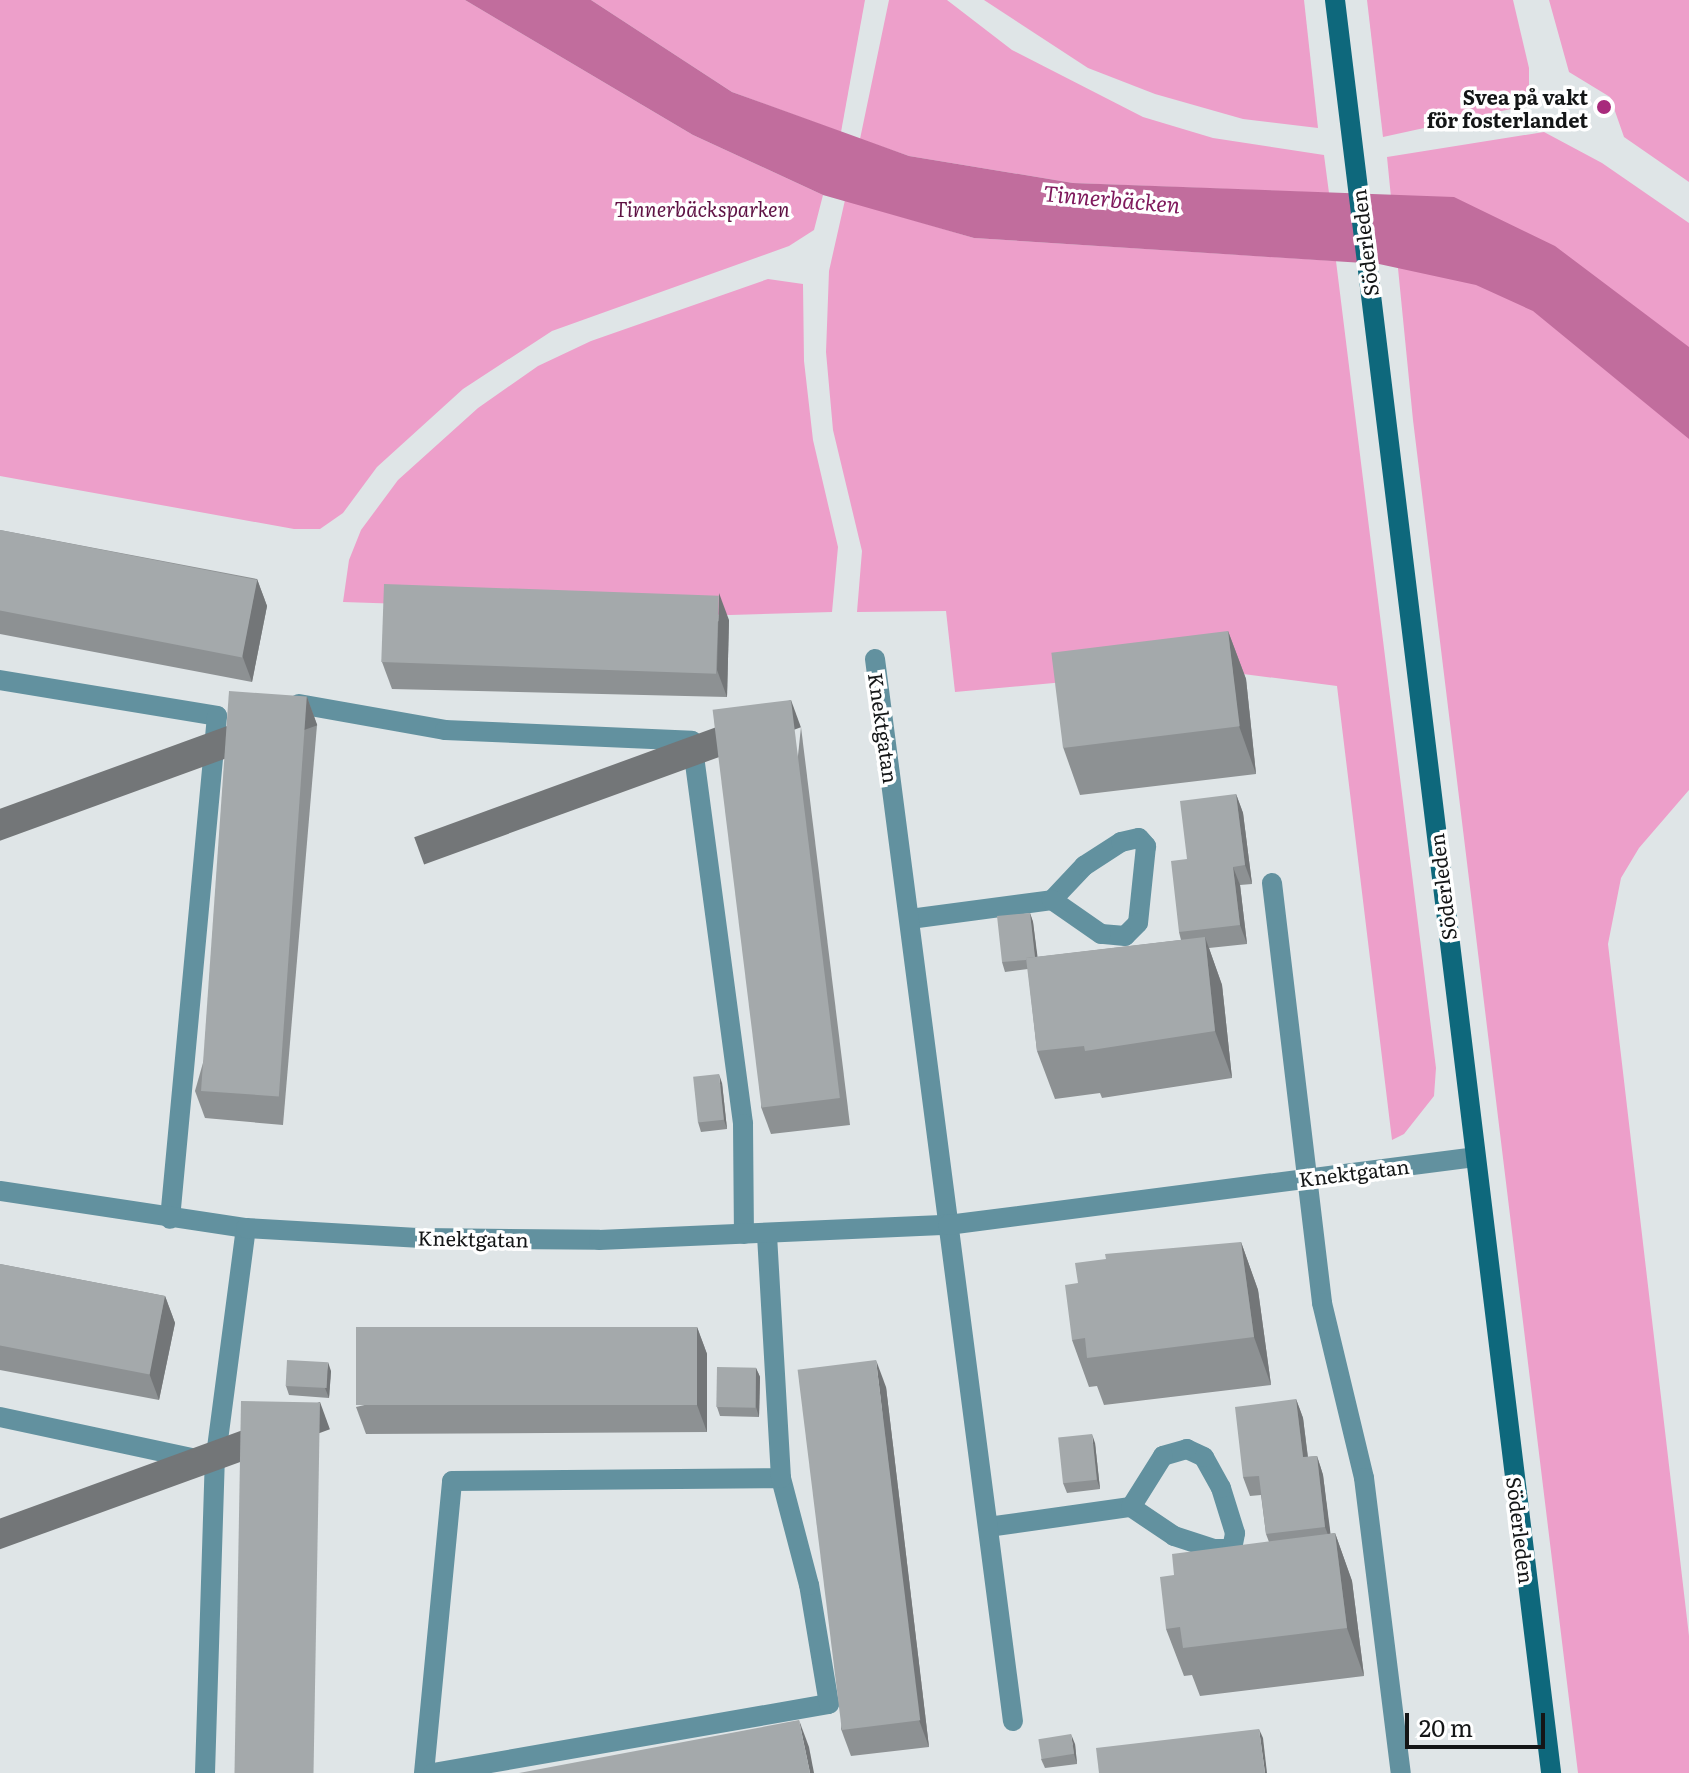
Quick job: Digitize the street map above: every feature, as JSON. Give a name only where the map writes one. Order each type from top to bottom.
[{"type":"main road","name":"Söderleden","points":[[1335,0],[1551,1773]]},
{"type":"street","name":"Knektgatan","points":[[875,659],[1013,1721]]},
{"type":"street","points":[[0,680],[217,716],[170,1219]]},
{"type":"street","points":[[299,704],[445,730],[692,741],[743,1124],[744,1234]]},
{"type":"street","points":[[910,919],[1052,900],[1084,866],[1121,842],[1139,838],[1146,846],[1138,923],[1125,936],[1101,934],[1052,900]]},
{"type":"street","points":[[1272,883],[1322,1303],[1364,1478],[1401,1773]]},
{"type":"street","name":"Knektgatan","points":[[0,1191],[170,1219],[246,1228],[509,1239],[744,1234],[948,1225],[1475,1157]]},
{"type":"street","points":[[205,1773],[215,1463],[246,1228]]},
{"type":"street","points":[[433,1773],[829,1704],[809,1585],[781,1478],[767,1233]]},
{"type":"street","points":[[0,1417],[215,1463]]},
{"type":"street","points":[[988,1527],[1131,1507],[1174,1536],[1214,1549],[1232,1549],[1235,1533],[1221,1488],[1204,1457],[1187,1449],[1163,1456],[1131,1507]]},
{"type":"street","points":[[424,1773],[452,1481],[781,1478]]},
{"type":"green space","name":"Tinnerbäcksparken","points":[[0,0],[465,0],[693,135],[823,195],[814,230],[789,246],[552,331],[463,389],[377,467],[343,513],[320,529],[294,529],[0,476]]},
{"type":"green space","points":[[591,0],[865,0],[841,132],[732,92]]},
{"type":"green space","points":[[889,0],[947,0],[1012,50],[1143,117],[1213,138],[1324,155],[1329,193],[1073,183],[909,156],[860,139]]},
{"type":"green space","points":[[984,0],[1304,0],[1318,128],[1243,119],[1155,94],[1088,68]]},
{"type":"green space","points":[[1367,0],[1513,0],[1529,68],[1529,89],[1520,107],[1383,137]]},
{"type":"green space","points":[[1549,0],[1689,0],[1689,182],[1624,137],[1610,97],[1569,72]]},
{"type":"green space","points":[[1544,132],[1602,163],[1689,223],[1689,790],[1639,848],[1621,878],[1608,944],[1689,1636],[1689,1773],[1578,1773],[1413,420],[1387,157]]},
{"type":"green space","points":[[845,200],[974,238],[1336,261],[1436,1068],[1434,1096],[1404,1134],[1392,1140],[1337,686],[1205,669],[955,692],[946,611],[857,612],[862,551],[833,430],[826,352],[829,271]]},
{"type":"green space","points":[[768,279],[803,284],[804,361],[813,440],[838,547],[832,612],[730,615],[343,602],[349,560],[361,530],[398,480],[478,408],[538,366],[591,341]]},
{"type":"water","name":"Tinnerbäcken","points":[[465,0],[591,0],[732,92],[909,156],[1073,183],[1454,197],[1555,246],[1689,347],[1689,439],[1533,311],[1476,285],[1379,264],[974,238],[823,195],[693,135]]},
{"type":"building","points":[[0,530],[257,580],[242,658],[0,610]]},
{"type":"building","points":[[384,584],[719,596],[716,674],[381,662]]},
{"type":"building","points":[[1228,631],[1240,726],[1063,748],[1051,653]]},
{"type":"building","points":[[229,691],[307,696],[279,1096],[201,1091]]},
{"type":"building","points":[[791,700],[840,1098],[761,1108],[713,710]]},
{"type":"building","points":[[1236,794],[1245,865],[1233,867],[1240,925],[1179,932],[1171,861],[1187,859],[1180,801]]},
{"type":"building","points":[[1030,913],[1035,957],[1002,962],[997,916]]},
{"type":"building","points":[[1205,937],[1215,1031],[1085,1051],[1084,1046],[1037,1051],[1026,958]]},
{"type":"building","points":[[719,1074],[724,1120],[698,1122],[693,1077]]},
{"type":"building","points":[[1241,1242],[1254,1337],[1087,1358],[1085,1338],[1072,1340],[1065,1285],[1078,1283],[1075,1263],[1106,1259],[1105,1254]]},
{"type":"building","points":[[0,1264],[165,1296],[150,1375],[0,1345]]},
{"type":"building","points":[[356,1327],[697,1327],[697,1405],[356,1405]]},
{"type":"building","points":[[287,1360],[328,1362],[327,1388],[286,1386]]},
{"type":"building","points":[[876,1360],[920,1720],[842,1730],[798,1370]]},
{"type":"building","points":[[717,1367],[756,1368],[755,1408],[716,1407]]},
{"type":"building","points":[[1296,1399],[1303,1457],[1317,1456],[1325,1527],[1266,1534],[1259,1476],[1243,1477],[1235,1407]]},
{"type":"building","points":[[241,1401],[320,1402],[314,1773],[235,1773]]},
{"type":"building","points":[[1092,1434],[1097,1480],[1063,1483],[1058,1438]]},
{"type":"building","points":[[1335,1533],[1347,1628],[1183,1648],[1180,1627],[1166,1629],[1160,1577],[1174,1575],[1172,1554]]},
{"type":"building","points":[[799,1720],[810,1773],[519,1773]]},
{"type":"building","points":[[1259,1729],[1265,1773],[1099,1773],[1096,1748]]},
{"type":"building","points":[[1071,1734],[1074,1754],[1042,1759],[1038,1739]]},
{"type":"place","name":"Svea på vakt för fosterlandet","points":[[1604,107]]}]
